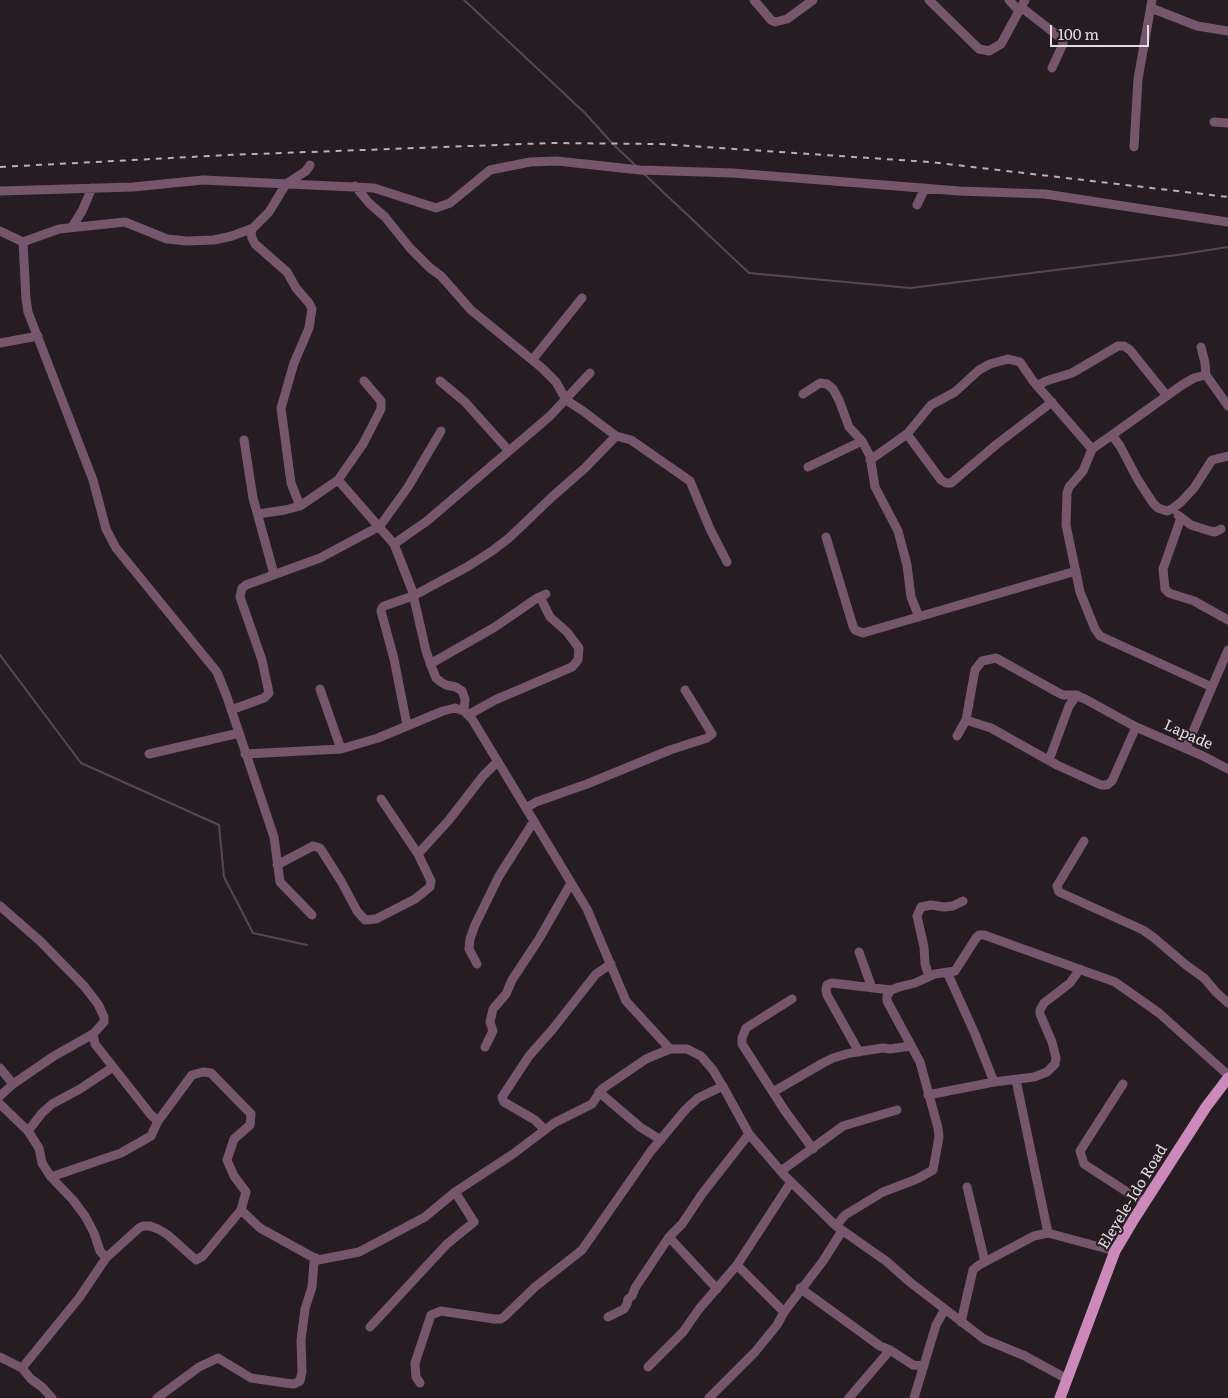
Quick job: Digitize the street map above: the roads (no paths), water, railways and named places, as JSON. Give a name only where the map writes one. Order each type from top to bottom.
[{"type":"main road","name":"Eleyele-Ido Road","points":[[1060,1398],[1115,1251],[1206,1107],[1228,1076]]},
{"type":"street","points":[[754,0],[770,20],[775,22],[787,18],[813,0]]},
{"type":"street","points":[[928,0],[975,46],[985,51],[995,49],[1001,44],[1022,6]]},
{"type":"street","points":[[1009,0],[1022,6],[1062,39],[1062,44],[1052,68]]},
{"type":"street","points":[[1134,147],[1138,79],[1151,4],[1197,26],[1228,31]]},
{"type":"street","points":[[1214,122],[1228,121]]},
{"type":"street","points":[[0,191],[133,187],[203,180],[374,188],[436,208],[450,203],[490,170],[530,162],[557,161],[640,170],[733,174],[925,188],[1045,194],[1228,222]]},
{"type":"street","points":[[0,231],[23,242],[59,229],[125,222],[168,239],[187,241],[214,240],[253,228],[269,212],[286,184],[306,171],[310,165]]},
{"type":"street","points":[[355,186],[369,203],[392,225],[410,248],[441,276],[471,310],[533,359],[556,382],[566,400],[616,436],[631,440],[690,481],[710,529],[727,562]]},
{"type":"street","points":[[72,227],[82,211],[92,188]]},
{"type":"street","points":[[917,205],[925,188]]},
{"type":"street","points":[[253,228],[252,238],[255,244],[287,272],[296,288],[312,309],[309,328],[294,363],[281,408],[291,483],[300,506]]},
{"type":"street","points":[[23,242],[28,312],[86,462],[106,529],[111,539],[164,608],[217,672],[274,838],[280,882],[312,916]]},
{"type":"street","points":[[533,359],[582,298]]},
{"type":"street","points":[[0,343],[38,336]]},
{"type":"street","points":[[1037,386],[1046,381],[1072,373],[1118,346],[1124,346],[1130,350],[1166,396]]},
{"type":"street","points":[[1201,347],[1206,376],[1228,406]]},
{"type":"street","points":[[870,460],[907,434],[931,405],[955,392],[979,370],[990,364],[1008,359],[1016,360],[1024,366],[1037,386],[1092,448]]},
{"type":"street","points":[[394,544],[427,521],[510,450],[566,400],[590,373]]},
{"type":"street","points":[[1206,376],[1194,378],[1092,448],[1083,471],[1070,487],[1066,525],[1080,592],[1095,629],[1100,636],[1212,687]]},
{"type":"street","points":[[440,381],[465,402],[510,450]]},
{"type":"street","points":[[258,514],[300,506],[338,480],[363,444],[382,405],[381,401],[364,382]]},
{"type":"street","points":[[803,394],[820,383],[827,384],[833,389],[839,400],[849,427],[862,441],[870,460],[875,487],[898,531],[911,597],[919,617]]},
{"type":"street","points":[[907,434],[941,480],[946,483],[951,482],[1052,402]]},
{"type":"street","points":[[231,710],[264,698],[268,693],[262,660],[240,593],[246,585],[320,558],[380,526],[408,487],[441,431]]},
{"type":"street","points":[[1112,435],[1153,503],[1167,511],[1172,509],[1194,488],[1212,460],[1228,456]]},
{"type":"street","points":[[407,725],[394,659],[381,611],[384,606],[413,596],[467,567],[492,551],[509,538],[585,468],[616,436]]},
{"type":"street","points":[[244,440],[253,498],[274,574]]},
{"type":"street","points":[[808,467],[862,441]]},
{"type":"street","points":[[338,480],[394,544],[413,596],[430,664],[438,680],[462,691],[465,699],[466,713],[534,821],[593,921],[629,1005],[670,1049]]},
{"type":"street","points":[[1172,509],[1190,525],[1215,532],[1221,529]]},
{"type":"street","points":[[1181,518],[1163,569],[1165,588],[1169,593],[1194,601],[1228,620]]},
{"type":"street","points":[[826,537],[853,626],[855,630],[863,633],[1076,571]]},
{"type":"street","points":[[245,754],[341,749],[378,738],[442,711],[455,708],[466,713],[572,667],[578,660],[579,648],[567,632],[550,616],[543,596],[430,664]]},
{"type":"street","points":[[1186,748],[1228,650]]},
{"type":"street","name":"Lapade","points":[[966,720],[976,670],[982,661],[996,658],[1063,695],[1077,695],[1136,727],[1186,748],[1228,769]]},
{"type":"street","points":[[320,688],[341,749]]},
{"type":"street","points":[[526,808],[536,802],[558,796],[670,750],[707,738],[712,734],[685,690]]},
{"type":"street","points":[[1049,760],[1067,712],[1077,695]]},
{"type":"street","points":[[958,736],[966,720],[991,728],[1049,760],[1101,785],[1107,785],[1112,781],[1136,727]]},
{"type":"street","points":[[148,754],[238,733]]},
{"type":"street","points":[[418,854],[449,820],[483,776],[497,762]]},
{"type":"street","points":[[277,865],[313,846],[320,848],[341,881],[356,911],[365,920],[370,921],[415,898],[430,886],[431,881],[418,854],[381,799]]},
{"type":"street","points":[[477,964],[470,949],[470,939],[475,925],[499,876],[534,821]]},
{"type":"street","points":[[1084,841],[1057,886],[1059,892],[1143,930],[1197,972],[1228,1003]]},
{"type":"street","points":[[485,1046],[493,1031],[490,1022],[493,1009],[506,994],[512,980],[539,939],[571,883]]},
{"type":"street","points":[[929,976],[925,964],[924,946],[918,916],[921,908],[931,905],[953,906],[963,901]]},
{"type":"street","points":[[0,906],[40,941],[89,992],[104,1017],[104,1022],[93,1034],[54,1056],[13,1084],[0,1096]]},
{"type":"street","points":[[859,1052],[827,995],[826,988],[828,984],[891,990],[915,984],[929,976],[957,969],[976,938],[984,935],[1115,982],[1160,1013],[1228,1076]]},
{"type":"street","points":[[860,952],[872,988]]},
{"type":"street","points":[[545,1130],[530,1117],[504,1102],[502,1096],[529,1056],[596,974],[611,964]]},
{"type":"street","points":[[928,1095],[994,1082],[1034,1077],[1047,1072],[1055,1064],[1055,1052],[1040,1010],[1044,1003],[1070,983],[1080,970]]},
{"type":"street","points":[[947,972],[994,1082]]},
{"type":"street","points":[[709,1398],[755,1352],[776,1325],[799,1293],[800,1288],[823,1261],[845,1215],[883,1192],[917,1179],[933,1170],[939,1137],[920,1062],[888,1001],[887,996],[891,990]]},
{"type":"street","points":[[792,1000],[746,1028],[742,1044],[813,1149]]},
{"type":"street","points":[[93,1034],[95,1044],[151,1115],[158,1120]]},
{"type":"street","points":[[773,1092],[822,1063],[850,1053],[911,1046]]},
{"type":"street","points":[[241,1210],[260,1228],[318,1260],[359,1252],[425,1217],[455,1192],[513,1154],[545,1130],[592,1104],[599,1092],[607,1084],[646,1059],[670,1049],[687,1049],[701,1056],[723,1086],[749,1134],[791,1182],[839,1228],[886,1261],[911,1283],[984,1339],[1025,1356],[1067,1379]]},
{"type":"street","points":[[28,1131],[52,1104],[80,1089],[113,1067]]},
{"type":"street","points":[[0,1068],[13,1084]]},
{"type":"street","points":[[22,1368],[79,1298],[106,1258],[139,1228],[150,1226],[168,1235],[196,1260],[200,1259],[241,1210],[246,1192],[234,1176],[227,1160],[234,1139],[250,1125],[251,1114],[212,1073],[203,1072],[192,1075],[158,1120],[151,1136],[121,1154],[51,1177]]},
{"type":"street","points":[[1016,1080],[1048,1233]]},
{"type":"street","points":[[1123,1084],[1080,1152],[1084,1164],[1144,1204]]},
{"type":"street","points":[[420,1383],[416,1377],[415,1364],[431,1315],[441,1311],[494,1319],[505,1316],[541,1282],[582,1250],[651,1151],[693,1102],[723,1086]]},
{"type":"street","points":[[599,1092],[640,1128],[660,1140]]},
{"type":"street","points":[[0,1104],[28,1131],[39,1148],[42,1163],[51,1177],[85,1216],[94,1233],[100,1251],[106,1258]]},
{"type":"street","points":[[781,1171],[843,1126],[897,1110]]},
{"type":"street","points":[[608,1317],[624,1309],[628,1304],[628,1299],[632,1296],[637,1283],[669,1237],[682,1224],[702,1194],[749,1134]]},
{"type":"street","points":[[648,1367],[683,1332],[699,1309],[737,1265],[791,1182]]},
{"type":"street","points":[[968,1187],[986,1262]]},
{"type":"street","points":[[370,1327],[447,1244],[474,1222],[455,1192]]},
{"type":"street","points":[[962,1322],[972,1273],[975,1268],[1034,1236],[1048,1233],[1115,1251]]},
{"type":"street","points":[[669,1237],[717,1289]]},
{"type":"street","points":[[157,1398],[199,1367],[218,1358],[251,1378],[294,1384],[300,1381],[302,1365],[301,1340],[305,1309],[312,1287],[316,1258]]},
{"type":"street","points":[[737,1265],[784,1312]]},
{"type":"street","points":[[800,1288],[880,1346],[914,1365],[924,1366]]},
{"type":"street","points":[[914,1398],[936,1324],[944,1309]]},
{"type":"street","points":[[849,1398],[890,1350]]},
{"type":"street","points":[[0,1357],[22,1368],[52,1398]]},
{"type":"waterway","points":[[464,0],[585,113],[636,166]]},
{"type":"waterway","points":[[643,173],[749,273],[910,288],[1228,247]]},
{"type":"waterway","points":[[0,655],[81,763],[219,825],[224,877],[253,933],[307,945]]},
{"type":"railway","points":[[0,167],[228,155],[551,143],[660,144],[930,162],[1228,197]]}]
